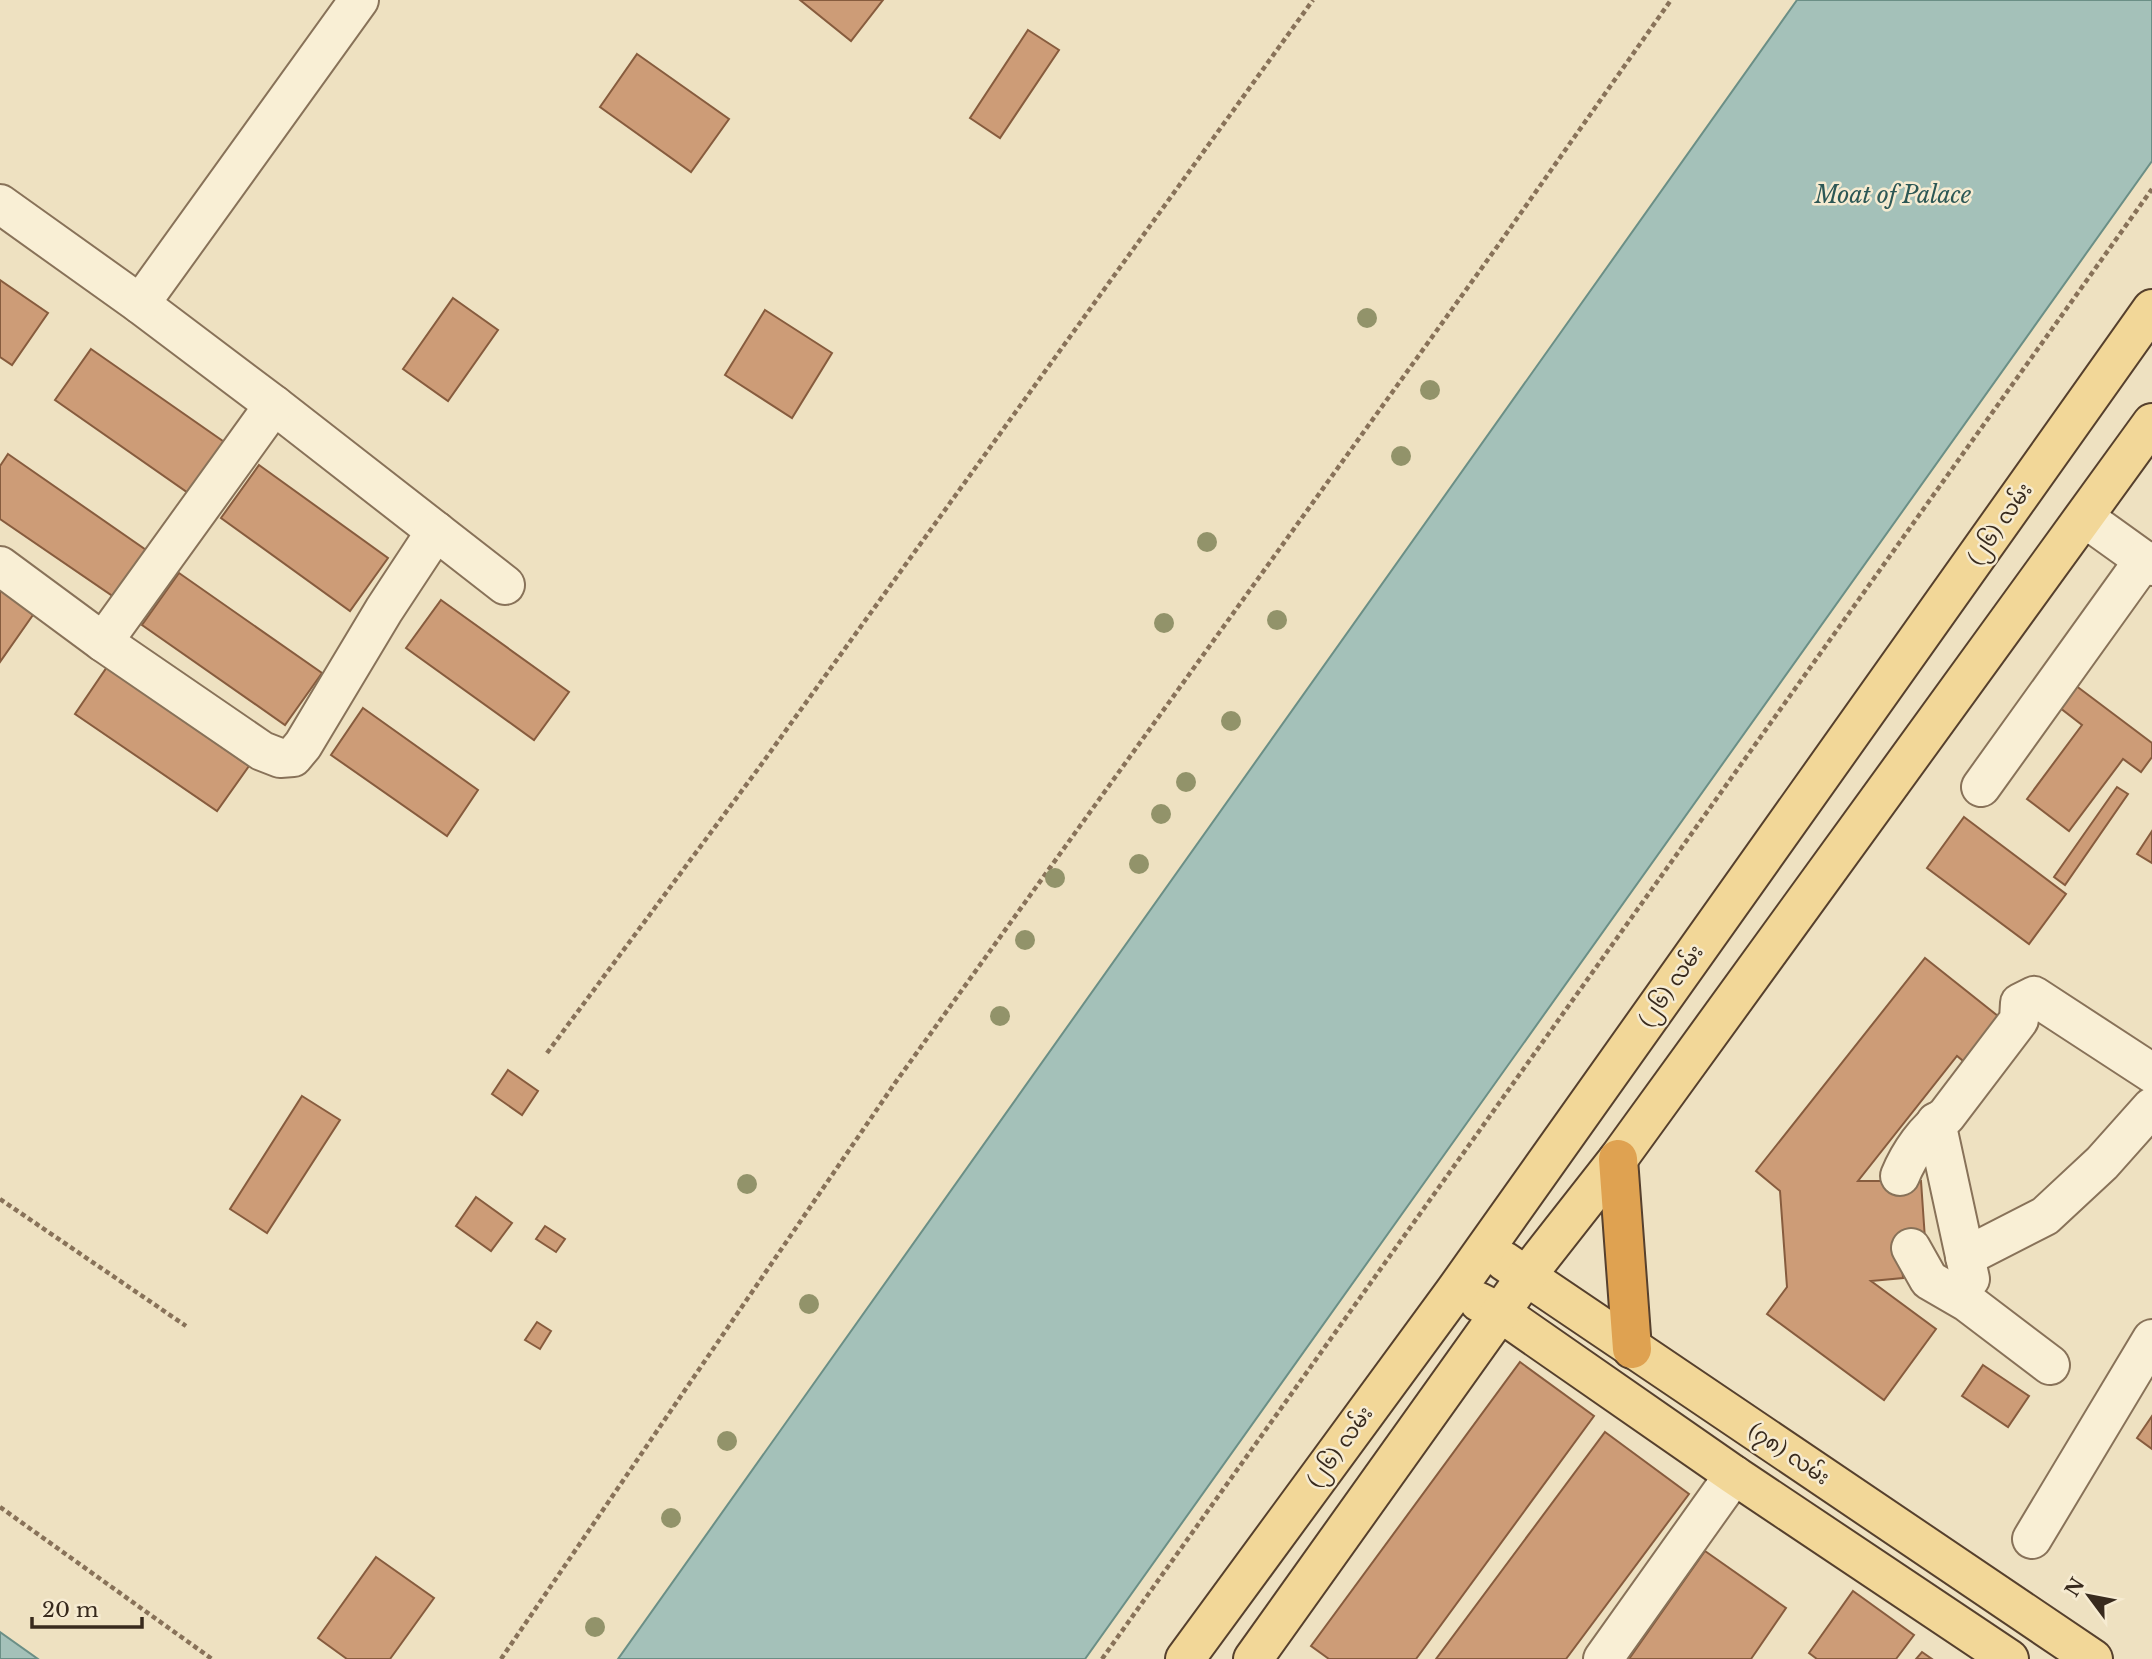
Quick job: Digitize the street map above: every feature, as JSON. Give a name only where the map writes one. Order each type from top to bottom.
[{"type":"highway","points":[[1618,1159],[1632,1349]]},
{"type":"main road","name":"(၂၆) လမ်း","points":[[1185,1659],[1455,1291],[2152,309]]},
{"type":"main road","points":[[1253,1659],[1527,1275],[1618,1159],[2152,423]]},
{"type":"main road","name":"(၇၈) လမ်း","points":[[1485,1249],[2093,1659]]},
{"type":"main road","points":[[1455,1291],[1501,1313],[1734,1475],[2010,1659]]},
{"type":"street","points":[[140,304],[359,0]]},
{"type":"street","points":[[0,204],[140,304],[274,405],[505,585]]},
{"type":"street","points":[[103,642],[274,405]]},
{"type":"street","points":[[1981,787],[2148,563],[2084,518]]},
{"type":"street","points":[[0,566],[103,642],[262,751],[280,758],[293,757],[436,531]]},
{"type":"street","points":[[1900,1176],[1906,1160],[1936,1122],[1946,1116],[2019,1020],[2020,1003],[2034,996],[2152,1073]]},
{"type":"street","points":[[1965,1256],[2045,1216],[2102,1163],[2152,1107]]},
{"type":"street","points":[[1936,1122],[1970,1282],[1967,1302]]},
{"type":"street","points":[[1911,1248],[1929,1280],[1967,1302],[2050,1365]]},
{"type":"street","points":[[2032,1539],[2152,1339]]},
{"type":"street","points":[[1604,1659],[1734,1475]]},
{"type":"path","points":[[547,1053],[758,769],[1313,0]]},
{"type":"path","points":[[501,1659],[895,1083],[1499,244],[1671,0]]},
{"type":"path","points":[[1102,1659],[2152,189]]},
{"type":"path","points":[[0,1199],[186,1326]]},
{"type":"path","points":[[0,1507],[212,1659]]},
{"type":"water","name":"Moat of Palace","points":[[1797,0],[2152,0],[2152,161],[1085,1659],[618,1659]]},
{"type":"water","points":[[0,1632],[38,1659],[0,1659]]},
{"type":"building","points":[[800,0],[883,0],[851,41]]},
{"type":"building","points":[[1028,30],[1059,50],[1000,138],[970,118]]},
{"type":"building","points":[[637,54],[729,119],[691,172],[600,107]]},
{"type":"building","points":[[0,280],[48,313],[12,365],[0,357]]},
{"type":"building","points":[[453,298],[498,330],[448,401],[403,369]]},
{"type":"building","points":[[765,310],[832,353],[792,418],[725,375]]},
{"type":"building","points":[[91,349],[230,446],[194,497],[55,400]]},
{"type":"building","points":[[8,454],[149,552],[117,599],[0,519],[0,466]]},
{"type":"building","points":[[259,465],[388,558],[350,611],[221,518]]},
{"type":"building","points":[[179,573],[322,673],[285,725],[142,625]]},
{"type":"building","points":[[0,588],[35,612],[0,662]]},
{"type":"building","points":[[441,600],[569,692],[534,740],[406,648]]},
{"type":"building","points":[[107,667],[249,766],[217,811],[75,714]]},
{"type":"building","points":[[2071,682],[2152,743],[2152,757],[2141,772],[2123,759],[2069,831],[2027,799],[2082,725],[2055,704]]},
{"type":"building","points":[[363,708],[478,790],[447,836],[331,755]]},
{"type":"building","points":[[2117,787],[2128,794],[2065,885],[2054,877]]},
{"type":"building","points":[[1964,817],[2066,894],[2029,944],[1927,868]]},
{"type":"building","points":[[2152,831],[2152,863],[2137,854]]},
{"type":"building","points":[[1925,958],[2008,1024],[1973,1069],[1957,1056],[1858,1181],[1921,1181],[1925,1239],[1900,1241],[1903,1278],[1871,1281],[1936,1329],[1884,1400],[1767,1314],[1787,1287],[1780,1191],[1756,1171]]},
{"type":"building","points":[[508,1070],[538,1091],[522,1115],[492,1094]]},
{"type":"building","points":[[302,1096],[340,1120],[267,1233],[230,1209]]},
{"type":"building","points":[[476,1197],[512,1223],[491,1251],[456,1226]]},
{"type":"building","points":[[545,1226],[565,1239],[556,1252],[536,1239]]},
{"type":"building","points":[[537,1322],[551,1331],[540,1349],[525,1340]]},
{"type":"building","points":[[1520,1362],[1594,1416],[1416,1659],[1329,1659],[1311,1646]]},
{"type":"building","points":[[1983,1365],[2029,1396],[2008,1427],[1962,1396]]},
{"type":"building","points":[[2152,1416],[2152,1449],[2137,1438]]},
{"type":"building","points":[[1605,1432],[1689,1494],[1566,1659],[1436,1659]]},
{"type":"building","points":[[1705,1551],[1786,1608],[1751,1659],[1629,1659]]},
{"type":"building","points":[[376,1557],[434,1598],[390,1659],[347,1659],[318,1638]]},
{"type":"building","points":[[1853,1591],[1914,1635],[1896,1659],[1817,1659],[1809,1653]]},
{"type":"building","points":[[1922,1652],[1932,1659],[1916,1659]]}]
